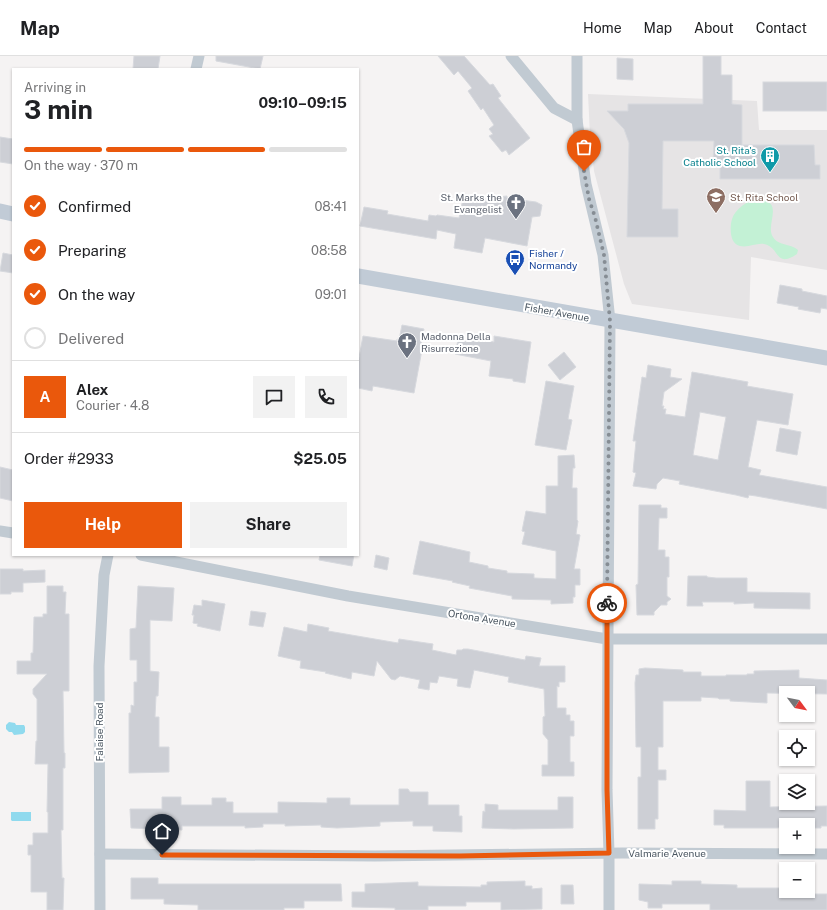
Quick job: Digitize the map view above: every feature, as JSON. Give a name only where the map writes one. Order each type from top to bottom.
[{"type":"main road","points":[[0,211],[12,214]]},
{"type":"main road","name":"Fisher Avenue","points":[[359,276],[827,358]]},
{"type":"street","points":[[196,68],[199,56]]},
{"type":"street","points":[[511,56],[554,108],[577,120]]},
{"type":"street","points":[[577,56],[577,120],[586,184],[604,255],[610,321],[607,639],[609,910]]},
{"type":"street","points":[[0,531],[12,533]]},
{"type":"street","name":"Falaise Road","points":[[100,910],[99,666],[104,575],[108,556]]},
{"type":"street","name":"Ortona Avenue","points":[[146,556],[348,596],[607,639],[827,639]]},
{"type":"street","name":"Valmarie Avenue","points":[[100,854],[383,856],[609,853],[827,854]]},
{"type":"shaded area","name":"St. Rita School","points":[[588,94],[757,101],[759,130],[827,130],[827,270],[751,257],[749,320],[632,304],[624,284],[594,171]]},
{"type":"green space","points":[[751,200],[762,200],[769,203],[773,212],[771,232],[773,237],[778,242],[798,250],[797,254],[785,259],[778,256],[773,249],[764,244],[740,246],[735,243],[731,234],[732,218],[741,207]]},
{"type":"water","points":[[9,722],[15,723],[16,725],[24,725],[25,732],[23,734],[14,735],[12,732],[9,732],[6,729],[6,725]]},
{"type":"water","points":[[11,812],[31,812],[31,821],[12,821]]},
{"type":"building","points":[[134,56],[160,56],[158,68],[133,68]]},
{"type":"building","points":[[216,56],[263,56],[260,68],[216,61]]},
{"type":"building","points":[[438,56],[464,56],[490,85],[493,84],[501,96],[498,98],[530,138],[509,155],[506,150],[502,152],[489,136],[493,134],[489,129],[494,125],[483,108],[481,110],[468,91],[472,88],[458,71],[454,75]]},
{"type":"building","name":"St. Rita's Catholic School","points":[[703,56],[721,56],[721,75],[732,75],[732,104],[742,105],[742,145],[814,145],[815,165],[820,165],[820,179],[720,179],[720,167],[713,167],[714,141],[663,141],[662,209],[678,209],[678,237],[627,237],[629,143],[624,129],[607,111],[628,111],[628,104],[703,104]]},
{"type":"building","points":[[617,58],[633,59],[633,80],[617,79]]},
{"type":"building","points":[[763,82],[827,82],[827,111],[763,111]]},
{"type":"building","points":[[0,137],[12,139],[12,164],[0,162]]},
{"type":"building","name":"St. Marks the Evangelist","points":[[464,194],[497,200],[497,197],[507,196],[507,198],[536,202],[542,205],[540,216],[532,217],[527,246],[485,238],[482,253],[454,248],[456,234],[437,230],[436,239],[360,226],[364,207],[388,211],[387,214],[428,221],[429,215],[459,218]]},
{"type":"building","points":[[3,253],[12,255],[12,273],[0,271]]},
{"type":"building","points":[[780,285],[827,296],[827,309],[821,308],[820,313],[777,303]]},
{"type":"building","points":[[402,325],[424,329],[421,344],[423,344],[414,393],[373,386],[372,391],[359,388],[359,358],[363,336],[397,341],[397,339],[399,340]]},
{"type":"building","points":[[494,336],[531,342],[525,383],[513,381],[513,379],[489,376],[491,361],[455,354],[458,340],[467,342],[468,337],[494,342]]},
{"type":"building","points":[[564,352],[576,367],[560,380],[548,365]]},
{"type":"building","points":[[648,365],[671,369],[670,377],[682,379],[664,392],[662,406],[664,406],[663,409],[666,409],[665,414],[685,417],[692,372],[748,382],[747,386],[793,394],[788,425],[757,420],[748,467],[761,470],[759,475],[827,487],[827,509],[749,495],[748,498],[679,484],[680,481],[663,478],[657,484],[656,489],[633,486],[636,473],[633,472],[636,441],[633,441],[642,377],[646,378]],"holes":[[[700,412],[726,417],[718,460],[693,455]]]},
{"type":"building","points":[[546,381],[574,386],[568,419],[572,420],[566,450],[535,445]]},
{"type":"building","points":[[780,428],[801,432],[797,455],[776,451]]},
{"type":"building","points":[[574,455],[575,468],[573,468],[572,488],[577,488],[578,521],[576,534],[580,535],[574,569],[580,569],[580,585],[575,585],[575,597],[573,597],[573,603],[551,604],[551,600],[512,599],[512,596],[469,588],[470,586],[452,582],[453,581],[413,574],[420,541],[470,552],[469,562],[488,566],[488,568],[507,571],[507,573],[534,574],[534,578],[556,579],[556,551],[522,544],[525,532],[522,531],[526,511],[546,514],[546,486],[558,486],[558,456]]},
{"type":"building","points":[[0,467],[12,470],[12,501],[0,498]]},
{"type":"building","points":[[639,505],[661,505],[661,508],[667,508],[667,518],[659,518],[658,550],[665,550],[665,557],[669,557],[667,596],[671,599],[667,602],[667,605],[661,605],[654,612],[654,615],[637,615],[636,585],[638,584]]},
{"type":"building","points":[[376,555],[389,558],[387,570],[374,567]]},
{"type":"building","points":[[320,556],[354,556],[352,566],[319,560]]},
{"type":"building","points":[[0,569],[23,569],[23,571],[45,570],[45,582],[23,583],[23,592],[0,594]]},
{"type":"building","points":[[688,576],[747,578],[747,592],[810,593],[810,609],[754,608],[754,603],[734,604],[734,602],[702,602],[703,606],[687,606]]},
{"type":"building","points":[[47,586],[63,586],[63,592],[66,592],[65,614],[69,614],[69,691],[63,691],[65,768],[63,768],[63,830],[61,830],[62,878],[64,878],[63,910],[47,910],[47,892],[31,892],[31,855],[28,855],[28,845],[33,845],[33,833],[48,833],[48,764],[35,764],[37,741],[37,699],[33,694],[33,689],[47,674],[17,674],[17,661],[31,661],[31,653],[33,653],[34,617],[43,617],[43,614],[47,614]]},
{"type":"building","points":[[138,586],[174,588],[172,621],[150,620],[150,671],[159,672],[155,717],[159,717],[159,747],[169,747],[169,772],[129,773],[129,713],[131,713],[131,705],[134,706],[134,682],[137,682],[137,660],[130,660],[130,629],[136,628]]},
{"type":"building","points":[[202,600],[225,604],[220,631],[197,626],[198,624],[193,623],[194,615],[192,615],[194,605],[202,606]]},
{"type":"building","points":[[251,611],[266,613],[263,627],[249,625]]},
{"type":"building","points":[[308,624],[329,628],[328,631],[398,643],[399,639],[433,644],[432,650],[456,655],[457,650],[468,649],[525,660],[526,656],[541,658],[539,666],[565,666],[565,682],[559,682],[559,687],[557,686],[557,708],[566,708],[566,715],[570,715],[570,721],[574,721],[574,736],[570,736],[570,762],[574,762],[574,776],[542,776],[542,765],[548,765],[548,740],[543,734],[543,717],[545,716],[544,689],[508,682],[509,677],[474,670],[470,688],[457,686],[458,679],[439,676],[437,683],[430,682],[429,690],[418,688],[420,680],[400,676],[395,680],[391,679],[377,661],[374,676],[352,672],[351,679],[325,673],[326,672],[300,668],[301,661],[278,656],[284,627],[307,632]]},
{"type":"building","points":[[645,668],[683,670],[683,672],[701,672],[701,676],[747,675],[754,674],[754,671],[799,670],[799,678],[827,680],[827,694],[815,694],[815,686],[779,686],[779,693],[767,693],[767,703],[730,701],[730,699],[701,697],[701,701],[663,701],[663,747],[658,747],[658,770],[666,770],[666,780],[658,780],[658,819],[655,819],[655,829],[638,829],[638,777],[641,777],[641,747],[636,747],[635,683],[636,675],[639,675],[639,669]]},
{"type":"building","points":[[746,781],[770,781],[770,807],[779,807],[779,810],[815,810],[815,806],[827,806],[827,826],[815,828],[815,818],[779,818],[779,828],[776,828],[724,828],[724,825],[714,825],[714,810],[746,811]]},
{"type":"building","points":[[399,789],[408,789],[410,792],[428,792],[428,805],[459,805],[459,816],[462,816],[462,832],[433,831],[433,826],[413,826],[413,821],[380,822],[380,826],[337,828],[321,827],[321,825],[285,826],[285,824],[263,824],[263,827],[245,828],[245,826],[182,826],[182,830],[131,828],[130,809],[162,809],[162,797],[181,797],[181,805],[212,805],[212,798],[226,798],[226,802],[233,802],[233,813],[278,813],[278,802],[327,803],[327,798],[350,798],[350,805],[399,805]]},
{"type":"building","points":[[558,797],[573,797],[573,828],[482,828],[485,804],[498,805],[498,810],[558,810]]},
{"type":"building","points":[[131,878],[158,878],[158,884],[341,884],[342,901],[304,901],[304,908],[284,908],[284,910],[198,910],[198,905],[164,904],[164,899],[131,899]]},
{"type":"building","points":[[525,881],[525,886],[532,886],[532,889],[542,888],[542,909],[501,910],[501,902],[466,902],[466,906],[428,906],[428,910],[395,910],[395,908],[352,907],[352,892],[365,892],[365,884],[418,882],[418,886],[481,887],[481,885],[487,885],[487,882]]},
{"type":"building","points":[[672,881],[701,881],[701,884],[737,885],[737,888],[779,888],[779,898],[815,898],[815,894],[827,894],[827,910],[710,910],[710,904],[662,904],[662,908],[648,908],[648,902],[639,900],[639,884],[672,885]]},
{"type":"building","points":[[561,885],[573,885],[574,904],[561,904]]},
{"type":"way so far","points":[[584,171],[589,199],[604,255],[610,321],[607,603]]},
{"type":"place","name":"St. Rita's Catholic School","points":[[770,173]]},
{"type":"place","name":"St. Rita School","points":[[716,214]]},
{"type":"place","name":"St. Marks the Evangelist","points":[[516,220]]},
{"type":"place","name":"Fisher / Normandy","points":[[515,276]]},
{"type":"place","name":"Madonna Della Risurrezione","points":[[407,359]]},
{"type":"route","points":[[162,855],[460,856],[609,853],[607,790],[607,603]]}]
